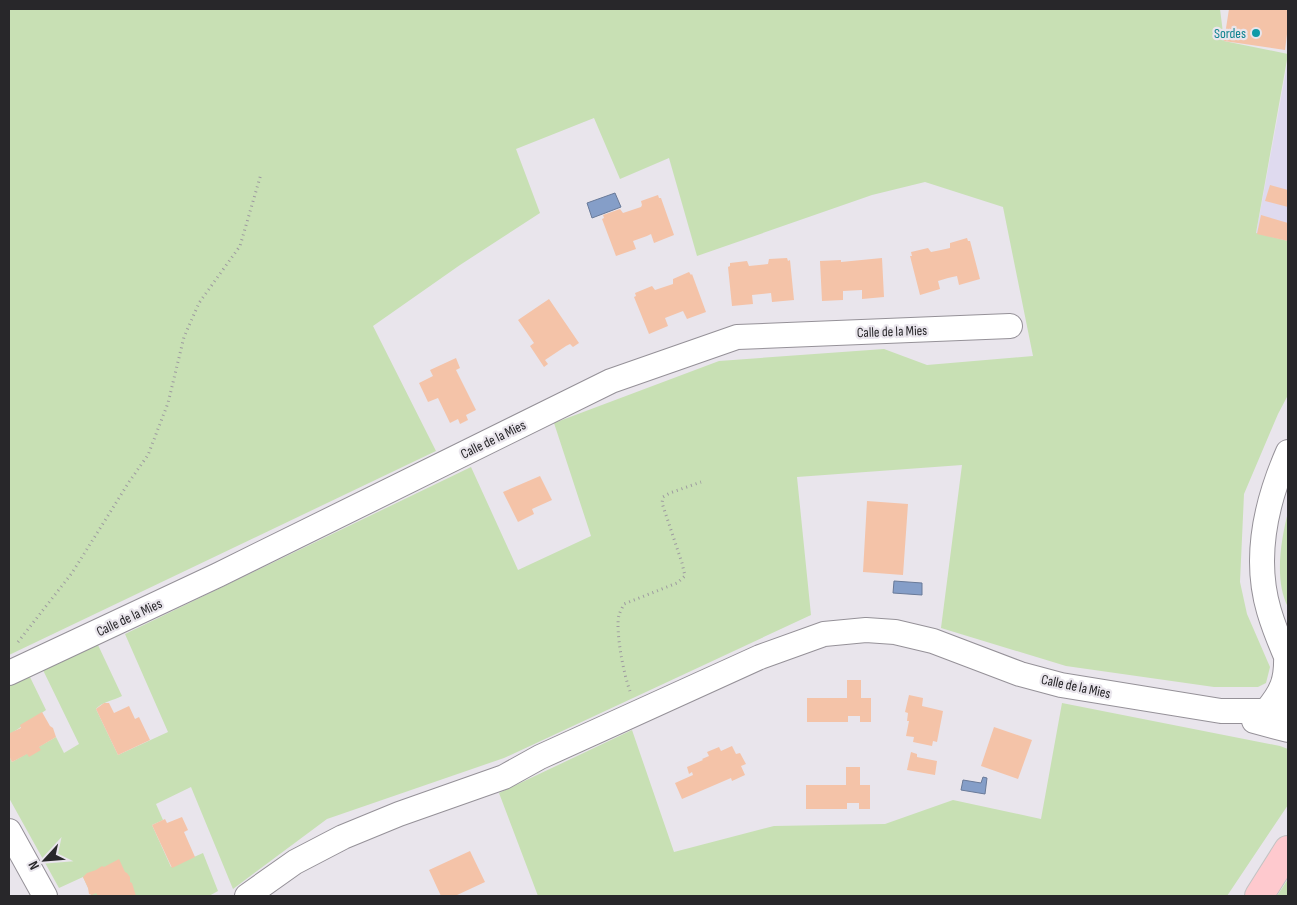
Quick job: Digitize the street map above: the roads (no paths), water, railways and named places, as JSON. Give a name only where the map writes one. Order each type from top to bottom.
[{"type":"main road","points":[[1259,896],[1288,850]]},
{"type":"street","name":"Calle de la Mies","points":[[10,672],[218,576],[611,381],[668,360],[737,337],[1010,326]]},
{"type":"street","points":[[1277,712],[1277,698],[1286,672],[1287,650],[1268,609],[1262,564],[1263,539],[1268,510],[1288,452]]},
{"type":"street","name":"Calle de la Mies","points":[[247,896],[295,862],[343,837],[399,814],[504,777],[540,757],[760,657],[824,634],[866,630],[895,632],[933,641],[1020,674],[1061,685],[1221,711],[1288,730]]},
{"type":"street","name":"Calle de la Mies","points":[[1221,711],[1277,712]]},
{"type":"street","points":[[9,831],[45,896]]},
{"type":"water","points":[[615,193],[621,207],[592,218],[587,203]]},
{"type":"water","points":[[894,581],[922,583],[922,595],[893,593]]},
{"type":"water","points":[[983,777],[987,778],[985,794],[961,790],[963,780],[981,783]]},
{"type":"place","name":"Sordes","points":[[1256,33]]}]
